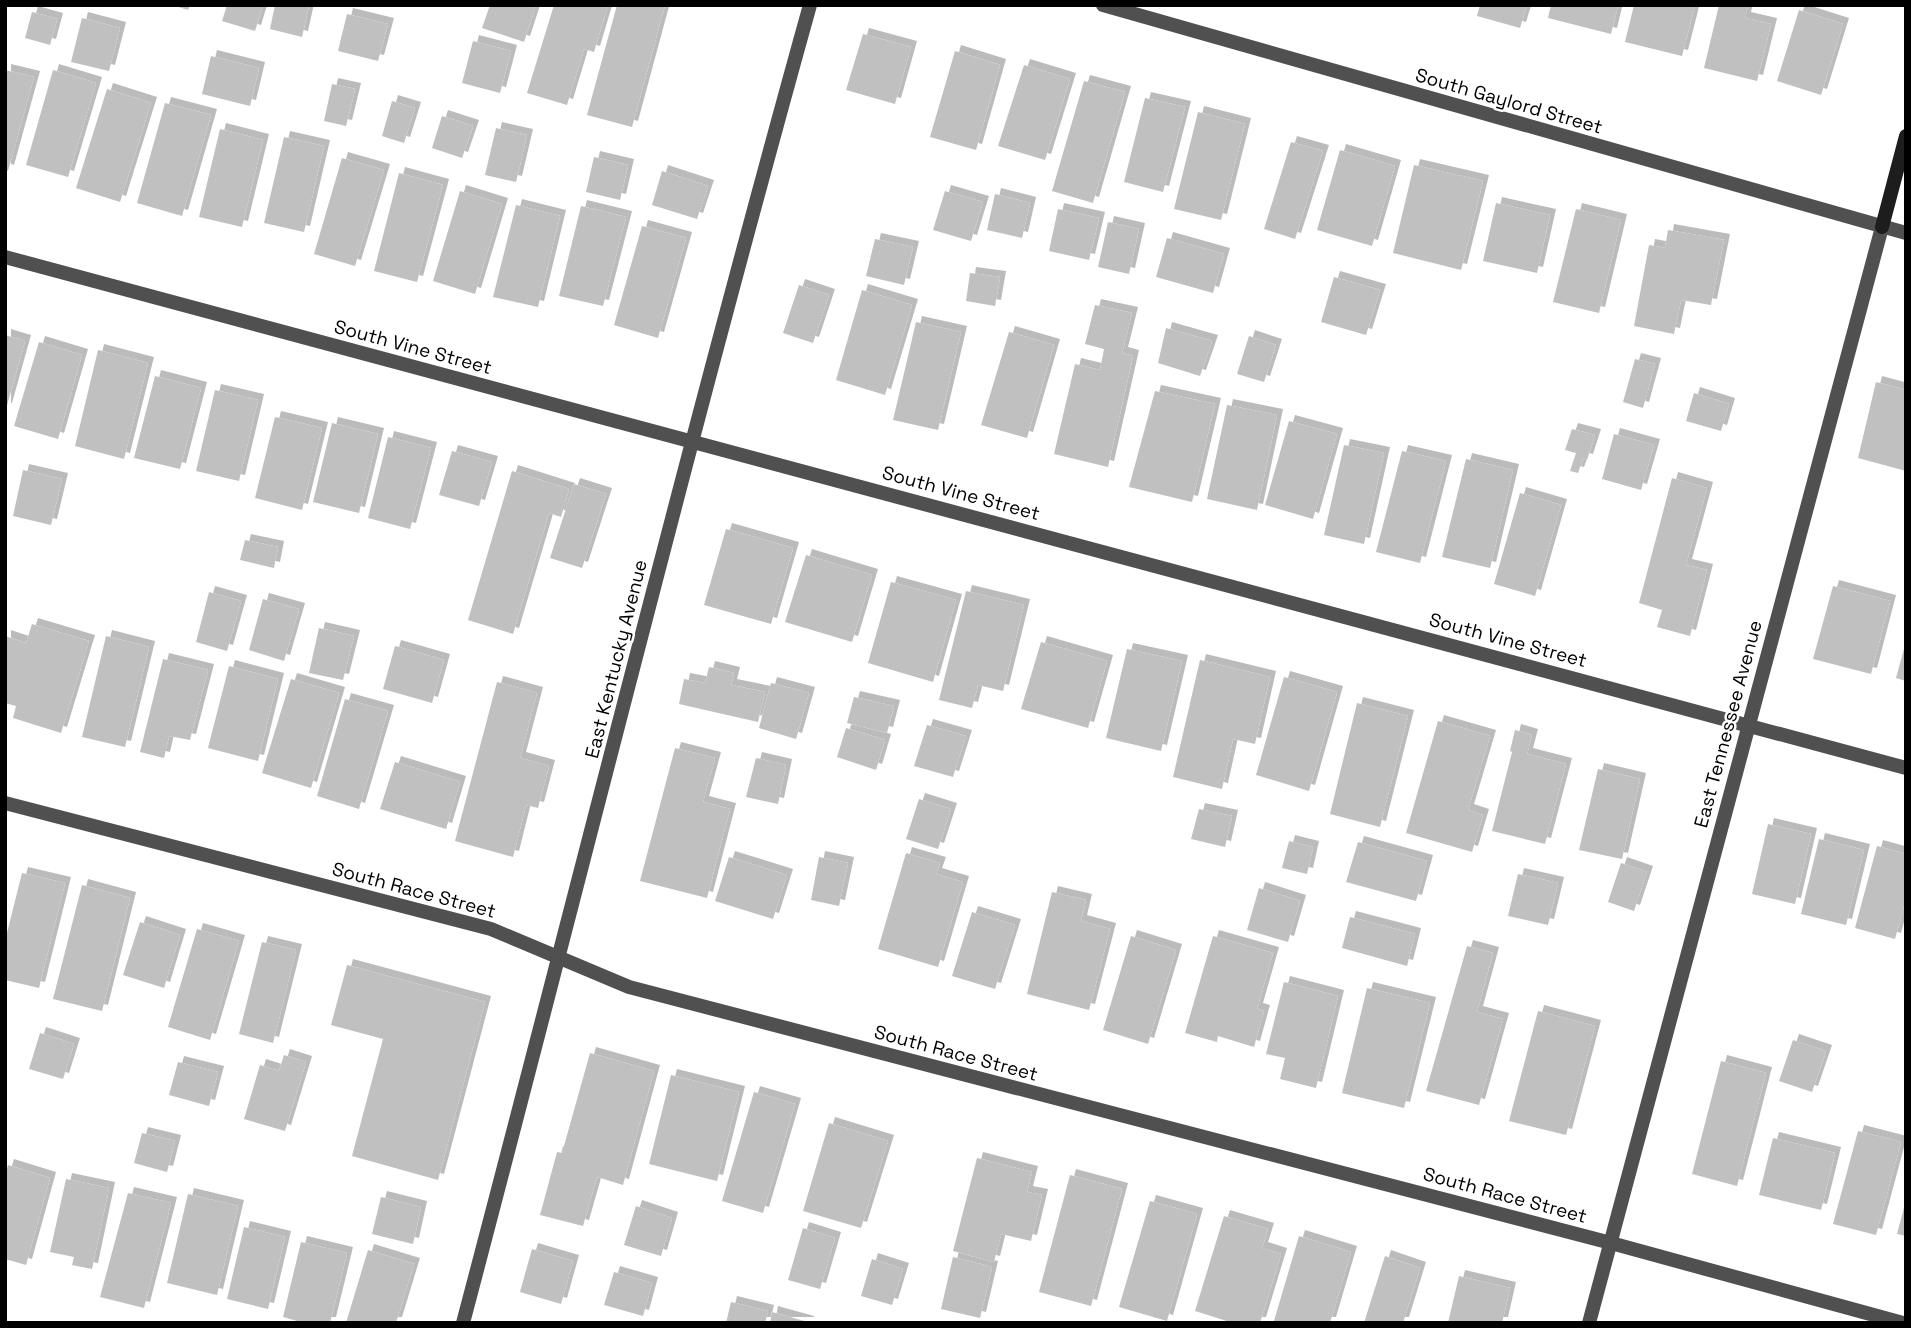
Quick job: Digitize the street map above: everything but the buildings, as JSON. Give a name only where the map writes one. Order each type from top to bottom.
[{"type":"street","name":"East Kentucky Avenue","points":[[463,1323],[560,958],[692,441],[810,5]]},
{"type":"street","name":"South Gaylord Street","points":[[1103,5],[1906,233]]},
{"type":"street","name":"East Tennessee Avenue","points":[[1589,1323],[1906,136]]},
{"type":"street","name":"South Vine Street","points":[[5,257],[1906,768]]},
{"type":"street","name":"South Race Street","points":[[5,803],[491,929],[629,987],[1611,1243],[1903,1323]]}]
